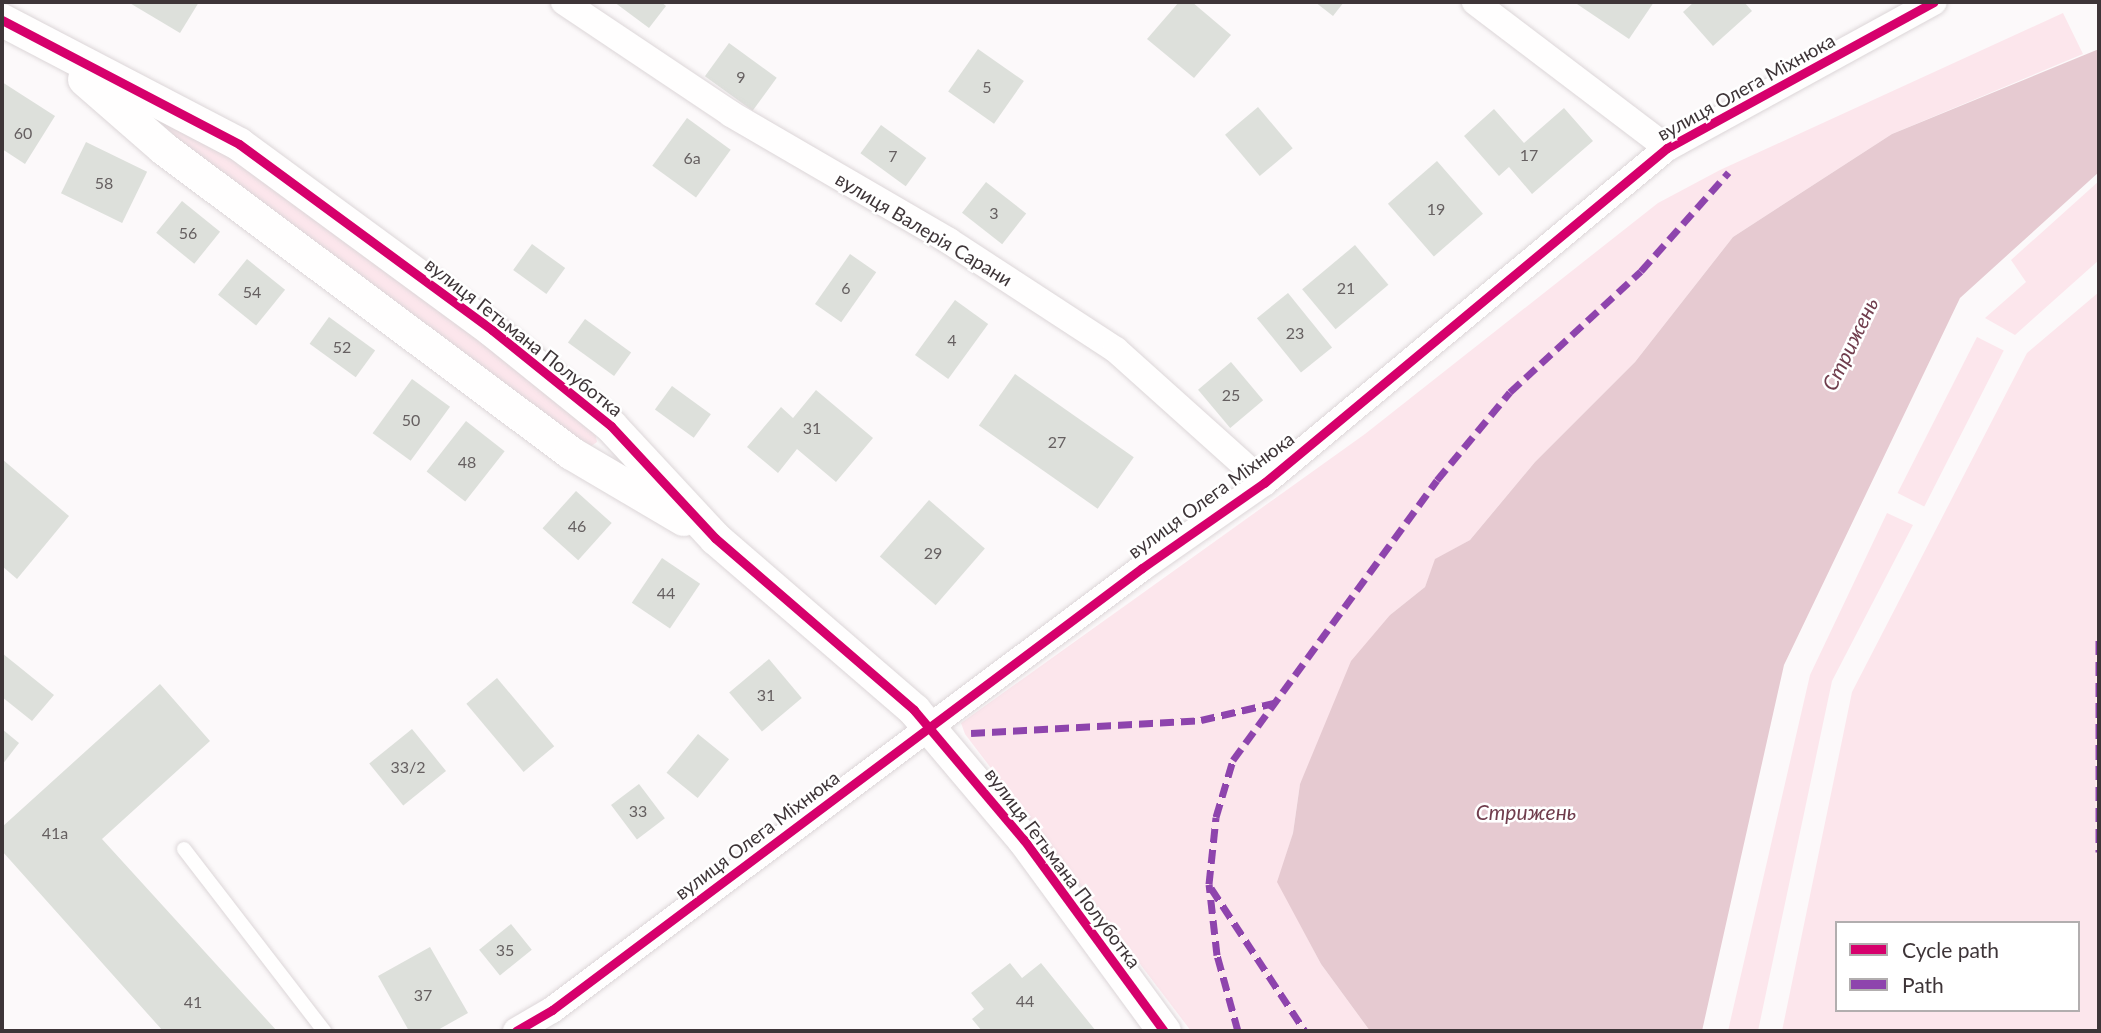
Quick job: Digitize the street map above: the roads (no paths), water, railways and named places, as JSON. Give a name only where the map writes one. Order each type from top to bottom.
[{"type":"street","name":"вулиця Валерія Сарани","points":[[564,2],[731,114],[948,241],[1116,349],[1264,482]]},
{"type":"street","points":[[1475,2],[1667,148]]},
{"type":"street","name":"вулиця Олега Міхнюка","points":[[516,1031],[552,1010],[929,727],[1264,482],[1667,148],[1934,2]]},
{"type":"street","name":"вулиця Гетьмана Полуботка","points":[[2,20],[47,46],[239,144],[492,330],[611,426],[715,538],[929,727],[1024,840],[1164,1031]]},
{"type":"street","name":"вулиця Гетьмана Полуботка","points":[[47,46],[163,148],[571,453],[715,538]]},
{"type":"lane","points":[[184,849],[324,1031]]},
{"type":"water","name":"Стрижень","points":[[2099,49],[2099,172],[1960,298],[1784,665],[1702,1031],[1370,1031],[1321,964],[1277,882],[1293,833],[1300,784],[1351,661],[1390,615],[1425,587],[1435,559],[1470,540],[1535,462],[1635,362],[1733,237],[1892,134]]}]
